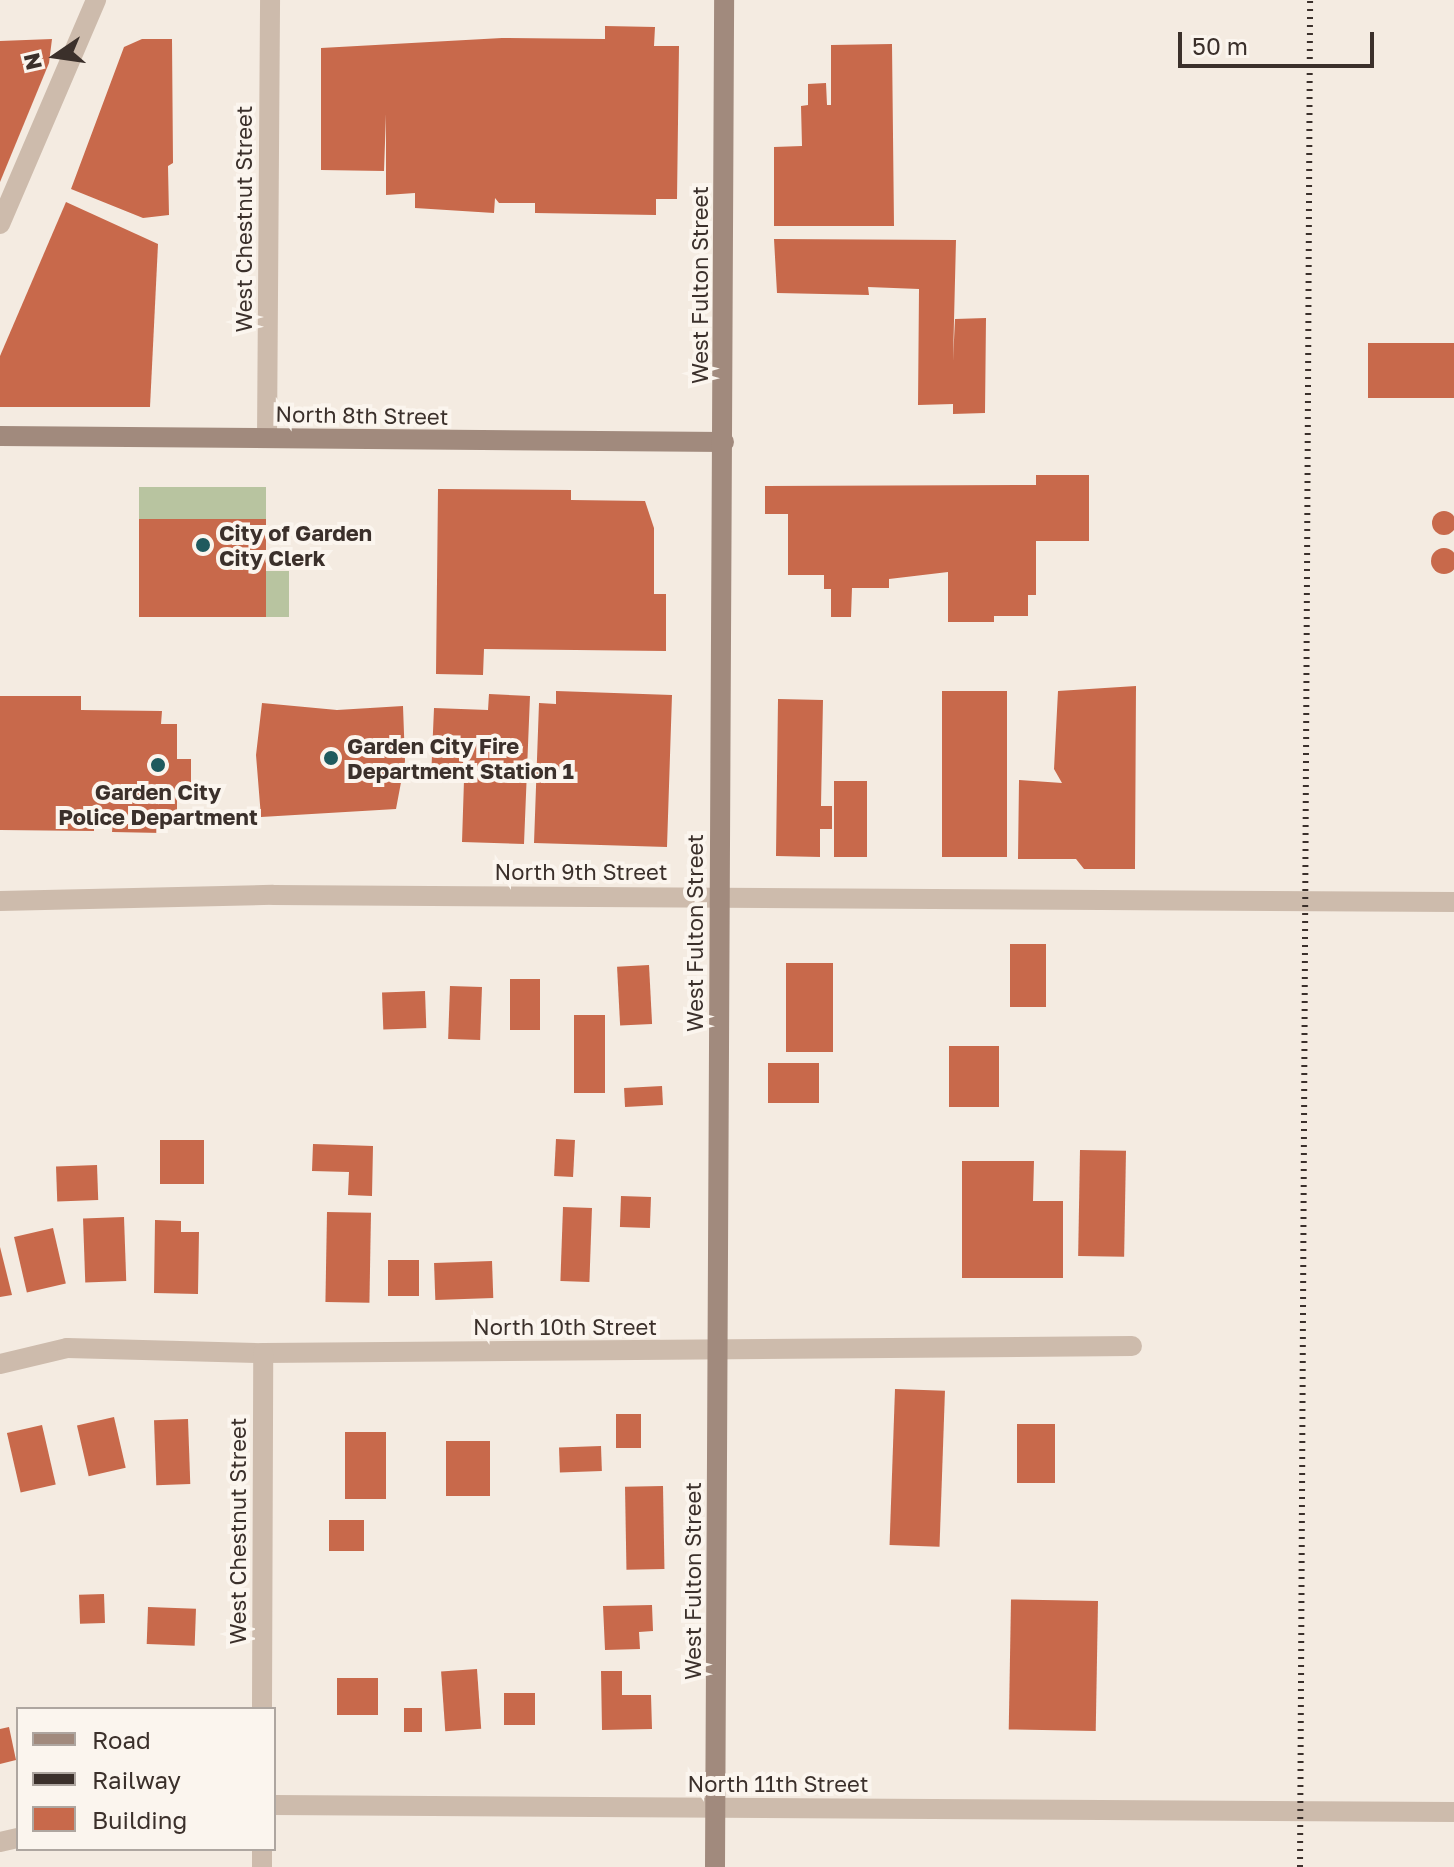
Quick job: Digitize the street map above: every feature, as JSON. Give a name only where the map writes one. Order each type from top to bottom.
[{"type":"street","points":[[0,224],[96,0]]},
{"type":"street","name":"West Chestnut Street","points":[[267,438],[270,0]]},
{"type":"street","name":"West Fulton Street","points":[[715,1867],[724,0]]},
{"type":"street","name":"North 8th Street","points":[[0,436],[724,442]]},
{"type":"street","name":"North 9th Street","points":[[0,901],[273,895],[1454,902]]},
{"type":"street","name":"North 10th Street","points":[[0,1364],[67,1348],[263,1353],[1132,1346]]},
{"type":"street","name":"West Chestnut Street","points":[[262,1707],[263,1353]]},
{"type":"street","name":"North 11th Street","points":[[276,1805],[1454,1812]]},
{"type":"green space","points":[[139,487],[266,487],[266,519],[139,519]]},
{"type":"green space","points":[[266,571],[289,571],[289,617],[266,617]]},
{"type":"building","points":[[605,26],[655,27],[654,46],[679,46],[677,199],[656,199],[656,215],[535,213],[535,203],[499,203],[495,198],[494,213],[415,208],[415,193],[386,195],[386,114],[384,171],[321,170],[321,48],[502,38],[605,39]]},
{"type":"building","points":[[52,39],[49,63],[0,182],[0,41]]},
{"type":"building","points":[[142,39],[172,39],[173,163],[168,166],[169,215],[143,218],[71,189],[124,47]]},
{"type":"building","points":[[892,44],[894,226],[774,226],[774,147],[802,146],[801,106],[808,105],[808,84],[826,83],[827,105],[831,105],[831,45]]},
{"type":"building","points":[[66,202],[158,244],[150,407],[0,407],[0,356]]},
{"type":"building","points":[[774,239],[956,240],[953,361],[955,319],[986,318],[985,413],[953,414],[953,404],[918,405],[919,289],[868,287],[869,295],[777,293]]},
{"type":"building","points":[[1368,343],[1454,343],[1454,398],[1368,398]]},
{"type":"building","points":[[1036,475],[1089,475],[1089,541],[1036,541],[1036,595],[1028,595],[1028,616],[994,616],[994,622],[948,622],[948,572],[889,579],[889,588],[852,588],[851,617],[831,617],[831,589],[824,589],[824,575],[788,575],[788,514],[765,514],[765,486],[1036,485]]},
{"type":"building","points":[[438,489],[571,490],[571,500],[645,501],[654,528],[654,594],[666,594],[666,651],[484,649],[483,675],[436,674]]},
{"type":"building","points":[[1444,511],[1453,514],[1453,532],[1444,535],[1435,532],[1432,523],[1435,514]]},
{"type":"building","name":"City of Garden City Clerk","points":[[139,519],[266,519],[266,617],[139,617]]},
{"type":"building","points":[[1444,548],[1453,552],[1453,570],[1444,574],[1435,570],[1431,561],[1435,552]]},
{"type":"building","points":[[1136,686],[1135,869],[1084,869],[1076,859],[1018,859],[1019,780],[1062,783],[1054,769],[1058,691]]},
{"type":"building","points":[[556,691],[672,695],[667,847],[534,843],[539,703],[556,704]]},
{"type":"building","points":[[942,691],[1007,691],[1007,857],[942,857]]},
{"type":"building","points":[[489,694],[530,696],[524,844],[462,842],[464,780],[431,779],[434,708],[488,710]]},
{"type":"building","points":[[0,696],[81,696],[81,710],[162,711],[161,724],[177,724],[177,759],[191,759],[191,789],[177,789],[177,818],[162,818],[162,833],[112,832],[113,821],[94,820],[94,831],[0,830]]},
{"type":"building","points":[[778,699],[823,700],[821,806],[832,806],[832,829],[820,829],[820,857],[776,856]]},
{"type":"building","name":"Garden City Fire Department Station 1","points":[[262,703],[337,710],[403,706],[405,761],[396,809],[261,817],[256,755]]},
{"type":"building","points":[[834,781],[867,781],[867,857],[834,857]]},
{"type":"building","points":[[1010,944],[1046,944],[1046,1007],[1010,1007]]},
{"type":"building","points":[[786,963],[833,963],[833,1052],[786,1052]]},
{"type":"building","points":[[649,965],[652,1024],[620,1026],[617,967]]},
{"type":"building","points":[[510,979],[540,979],[540,1030],[510,1030]]},
{"type":"building","points":[[450,986],[482,987],[480,1040],[448,1039]]},
{"type":"building","points":[[425,991],[426,1028],[383,1029],[382,993]]},
{"type":"building","points":[[574,1015],[605,1015],[605,1093],[574,1093]]},
{"type":"building","points":[[949,1046],[999,1046],[999,1107],[949,1107]]},
{"type":"building","points":[[768,1063],[819,1063],[819,1103],[768,1103]]},
{"type":"building","points":[[662,1086],[663,1105],[625,1107],[624,1088]]},
{"type":"building","points":[[556,1139],[575,1140],[573,1177],[554,1176]]},
{"type":"building","points":[[160,1140],[204,1140],[204,1184],[160,1184]]},
{"type":"building","points":[[313,1144],[373,1146],[372,1196],[348,1195],[349,1172],[312,1171]]},
{"type":"building","points":[[1080,1150],[1126,1151],[1124,1257],[1078,1256]]},
{"type":"building","points":[[962,1161],[1034,1161],[1033,1201],[1063,1201],[1063,1278],[962,1278]]},
{"type":"building","points":[[97,1165],[98,1200],[57,1201],[56,1166]]},
{"type":"building","points":[[621,1196],[651,1197],[650,1228],[620,1227]]},
{"type":"building","points":[[563,1207],[592,1208],[589,1282],[560,1281]]},
{"type":"building","points":[[327,1212],[371,1213],[369,1303],[325,1302]]},
{"type":"building","points":[[124,1217],[126,1281],[85,1282],[83,1218]]},
{"type":"building","points":[[155,1220],[181,1221],[181,1232],[199,1232],[198,1294],[154,1293]]},
{"type":"building","points":[[53,1228],[66,1284],[27,1293],[14,1237]]},
{"type":"building","points":[[0,1247],[12,1295],[0,1297]]},
{"type":"building","points":[[388,1260],[419,1260],[419,1296],[388,1296]]},
{"type":"building","points":[[492,1261],[493,1298],[435,1300],[434,1263]]},
{"type":"building","points":[[895,1389],[945,1391],[940,1547],[890,1545]]},
{"type":"building","points":[[616,1414],[641,1414],[641,1448],[616,1448]]},
{"type":"building","points":[[114,1417],[126,1468],[89,1476],[77,1426]]},
{"type":"building","points":[[188,1419],[190,1484],[156,1485],[154,1420]]},
{"type":"building","points":[[1017,1424],[1055,1424],[1055,1483],[1017,1483]]},
{"type":"building","points":[[42,1425],[56,1484],[21,1493],[7,1433]]},
{"type":"building","points":[[345,1432],[386,1432],[386,1499],[345,1499]]},
{"type":"building","points":[[446,1441],[490,1441],[490,1496],[446,1496]]},
{"type":"building","points":[[601,1446],[602,1471],[560,1472],[559,1447]]},
{"type":"building","points":[[663,1486],[664,1569],[626,1570],[625,1487]]},
{"type":"building","points":[[329,1520],[364,1520],[364,1551],[329,1551]]},
{"type":"building","points":[[104,1594],[105,1623],[80,1624],[79,1595]]},
{"type":"building","points":[[1011,1599],[1098,1601],[1096,1731],[1009,1729]]},
{"type":"building","points":[[652,1605],[653,1631],[639,1632],[640,1649],[605,1650],[603,1606]]},
{"type":"building","points":[[148,1607],[196,1609],[195,1646],[147,1644]]},
{"type":"building","points":[[477,1669],[481,1729],[445,1731],[441,1672]]},
{"type":"building","points":[[601,1671],[622,1671],[622,1695],[651,1695],[652,1729],[602,1730]]},
{"type":"building","points":[[337,1678],[378,1678],[378,1715],[337,1715]]},
{"type":"building","points":[[504,1693],[535,1693],[535,1725],[504,1725]]},
{"type":"building","points":[[404,1708],[422,1708],[422,1732],[404,1732]]},
{"type":"building","points":[[9,1727],[16,1760],[0,1764],[0,1729]]},
{"type":"railway","points":[[1300,1867],[1310,0]]},
{"type":"place","name":"City of Garden City Clerk","points":[[203,545]]},
{"type":"place","name":"Garden City Fire Department Station 1","points":[[331,758]]},
{"type":"place","name":"Garden City Police Department","points":[[158,765]]}]
